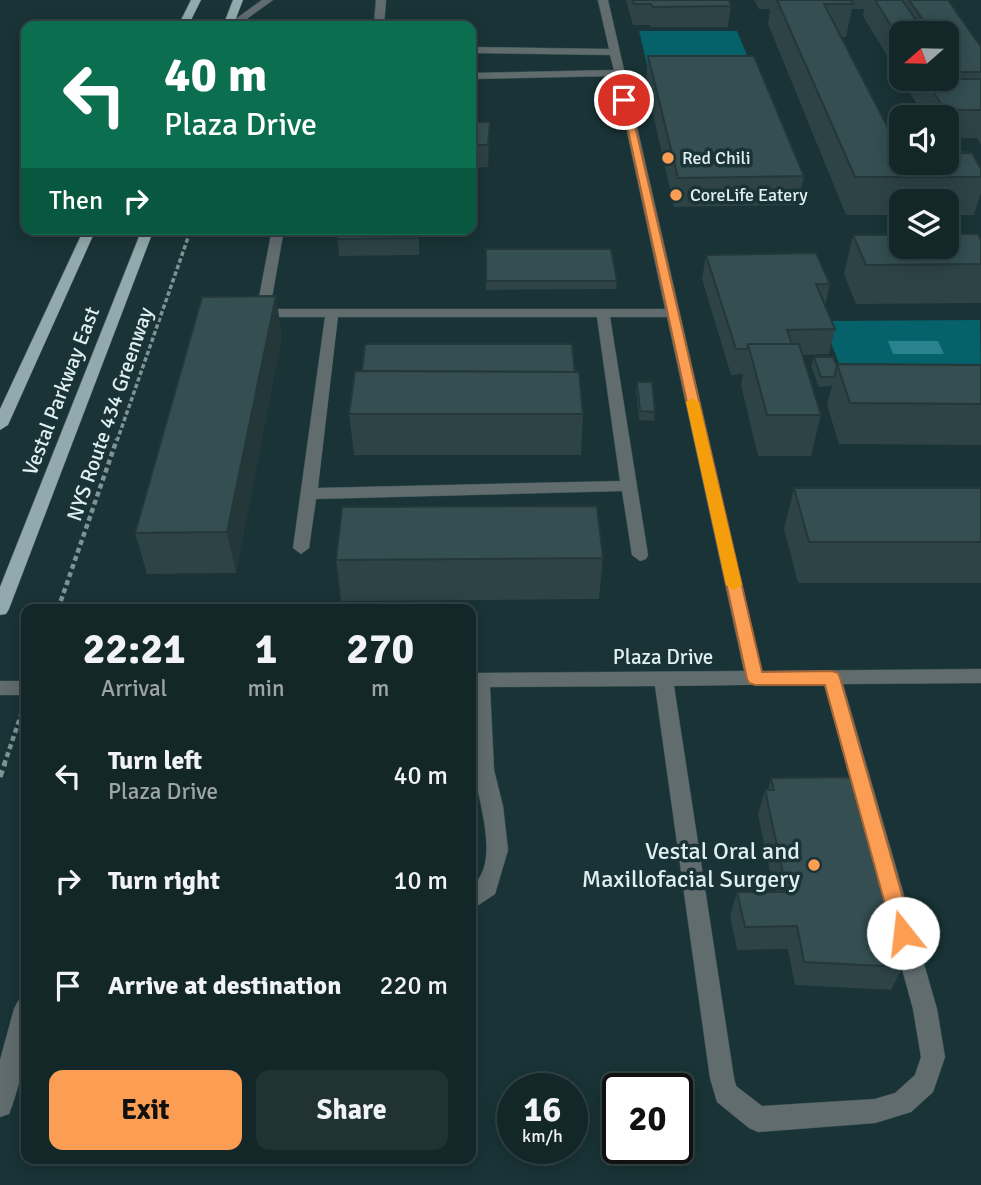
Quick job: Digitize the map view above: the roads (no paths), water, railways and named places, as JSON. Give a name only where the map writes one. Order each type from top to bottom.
[{"type":"main road","points":[[185,21],[195,0]]},
{"type":"main road","points":[[232,21],[238,0]]},
{"type":"main road","name":"Vestal Parkway East","points":[[0,425],[87,235]]},
{"type":"main road","name":"Vestal Parkway East","points":[[0,609],[146,235]]},
{"type":"street","points":[[237,21],[268,0]]},
{"type":"street","points":[[380,21],[382,0]]},
{"type":"street","points":[[603,0],[755,679]]},
{"type":"street","points":[[476,53],[613,52]]},
{"type":"street","points":[[476,75],[617,72]]},
{"type":"street","points":[[277,235],[262,313],[672,313]]},
{"type":"street","points":[[301,548],[332,313]]},
{"type":"street","points":[[603,313],[640,555]]},
{"type":"street","points":[[309,494],[629,486]]},
{"type":"street","name":"Plaza Drive","points":[[476,680],[981,676]]},
{"type":"street","points":[[664,680],[722,1078],[726,1093],[758,1119],[875,1111],[902,1103],[924,1083],[933,1057],[925,1009],[832,678]]},
{"type":"street","points":[[0,688],[21,688]]},
{"type":"street","points":[[476,725],[477,770],[493,806],[497,850],[487,887],[476,896]]},
{"type":"street","points":[[0,1105],[21,1027]]},
{"type":"place","name":"Red Chili","points":[[668,158]]},
{"type":"place","name":"CoreLife Eatery","points":[[676,195]]},
{"type":"place","name":"Vestal Oral and Maxillofacial Surgery","points":[[814,865]]}]
